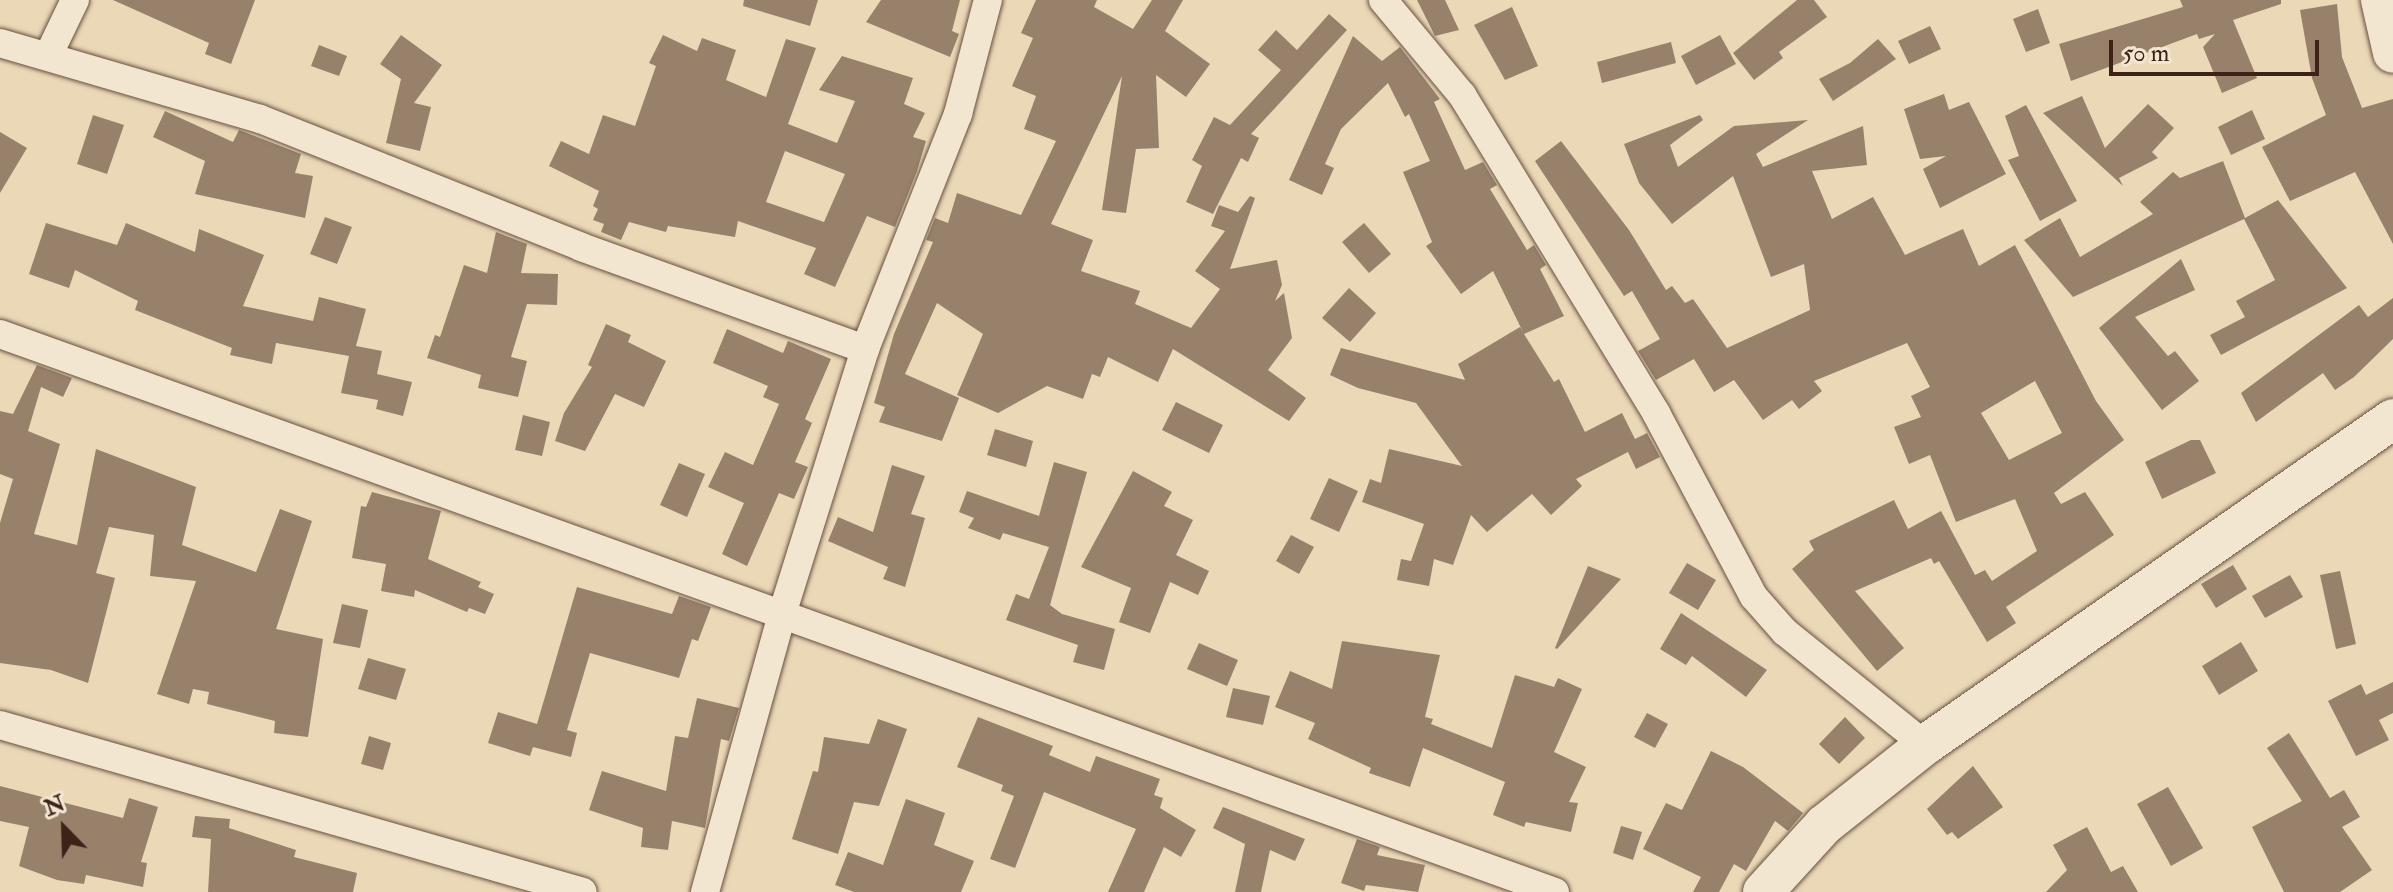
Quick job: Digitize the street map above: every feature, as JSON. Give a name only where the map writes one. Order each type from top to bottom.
[{"type":"main road","points":[[2381,0],[2393,53]]},
{"type":"main road","points":[[1763,892],[1824,825],[1925,745],[2393,419]]},
{"type":"street","points":[[48,56],[75,0]]},
{"type":"street","points":[[705,892],[783,611],[865,349],[958,114],[988,0]]},
{"type":"street","points":[[1383,0],[1470,108],[1656,413],[1754,597],[1785,632],[1925,745]]},
{"type":"street","points":[[0,43],[260,119],[581,247],[865,349]]},
{"type":"street","points":[[0,334],[520,524],[783,611],[1555,892]]},
{"type":"street","points":[[0,725],[583,892]]},
{"type":"building","points":[[113,0],[255,0],[231,64],[205,54],[209,43]]},
{"type":"building","points":[[744,0],[818,0],[810,26],[743,6]]},
{"type":"building","points":[[881,0],[960,0],[952,31],[959,34],[950,57],[866,22]]},
{"type":"building","points":[[1036,0],[1097,0],[1094,7],[1133,29],[1152,0],[1183,0],[1165,31],[1210,64],[1186,97],[1156,75],[1159,148],[1136,149],[1126,213],[1102,210],[1122,76],[1051,224],[1093,240],[1081,271],[1140,291],[1135,304],[1191,328],[1220,289],[1195,271],[1225,231],[1211,226],[1219,205],[1238,212],[1250,196],[1255,198],[1230,269],[1277,260],[1282,285],[1275,301],[1284,293],[1292,338],[1268,370],[1306,398],[1289,421],[1173,349],[1158,382],[1108,357],[1100,377],[1092,374],[1083,399],[1047,386],[998,413],[957,395],[983,334],[937,303],[905,374],[959,398],[942,441],[879,422],[885,407],[874,403],[894,334],[933,242],[926,240],[935,218],[948,223],[957,193],[1021,215],[1056,141],[1024,129],[1036,96],[1012,86],[1033,38],[1021,33]]},
{"type":"building","points":[[1417,0],[1445,0],[1459,30],[1435,36]]},
{"type":"building","points":[[1797,0],[1814,0],[1827,17],[1779,52],[1783,58],[1754,80],[1733,53]]},
{"type":"building","points":[[2180,0],[2281,0],[2281,4],[2233,20],[2257,78],[2222,93],[2203,47],[2215,34],[2199,39],[2197,34],[2071,81],[2059,44],[2183,7]]},
{"type":"building","points":[[2337,4],[2342,57],[2362,108],[2393,99],[2393,244],[2355,172],[2290,201],[2262,147],[2326,115],[2312,78],[2300,10]]},
{"type":"building","points":[[1512,7],[1538,66],[1505,80],[1474,25]]},
{"type":"building","points":[[2038,9],[2050,43],[2026,52],[2013,19]]},
{"type":"building","points":[[1329,14],[1347,30],[1251,134],[1259,138],[1248,162],[1241,158],[1213,214],[1186,202],[1202,166],[1192,160],[1214,117],[1230,125],[1281,70],[1258,50],[1276,30],[1297,50]]},
{"type":"building","points":[[1930,26],[1941,49],[1909,64],[1898,41]]},
{"type":"building","points":[[401,35],[442,65],[414,103],[431,107],[420,151],[386,143],[401,79],[380,64]]},
{"type":"building","points":[[663,35],[697,51],[702,38],[736,50],[726,80],[766,97],[786,39],[816,48],[788,124],[837,143],[855,101],[819,90],[842,56],[913,78],[904,104],[925,113],[913,137],[926,141],[895,227],[867,216],[835,287],[804,274],[816,248],[738,221],[735,237],[668,226],[666,232],[629,222],[621,240],[601,232],[604,224],[593,220],[598,209],[593,206],[599,191],[549,166],[561,141],[589,154],[603,115],[635,126],[656,66],[649,63]],"holes":[[[785,151],[845,174],[824,222],[766,202]]]},
{"type":"building","points":[[1720,35],[1736,64],[1696,85],[1681,56]]},
{"type":"building","points":[[1353,36],[1382,61],[1400,47],[1440,99],[1434,102],[1465,170],[1483,162],[1497,185],[1490,189],[1527,250],[1534,245],[1546,265],[1540,269],[1564,316],[1524,334],[1554,382],[1559,379],[1585,432],[1622,413],[1635,439],[1647,433],[1660,457],[1636,469],[1628,452],[1576,479],[1582,486],[1551,515],[1532,494],[1487,532],[1471,515],[1453,565],[1434,559],[1429,586],[1397,580],[1401,559],[1411,561],[1424,524],[1362,502],[1370,479],[1381,483],[1389,449],[1462,466],[1416,403],[1358,388],[1330,375],[1341,348],[1465,380],[1458,364],[1520,327],[1523,332],[1493,271],[1461,294],[1426,246],[1432,242],[1403,172],[1430,161],[1409,114],[1405,117],[1388,83],[1341,129],[1325,164],[1334,168],[1322,195],[1289,180]]},
{"type":"building","points":[[1878,39],[1896,59],[1833,101],[1819,79],[1850,63]]},
{"type":"building","points":[[1671,42],[1676,63],[1602,83],[1597,62]]},
{"type":"building","points":[[319,45],[347,56],[339,76],[311,66]]},
{"type":"building","points":[[1944,94],[1949,110],[1969,102],[2006,174],[1940,208],[1923,169],[1946,156],[1920,159],[1904,109]]},
{"type":"building","points":[[2082,96],[2105,148],[2148,104],[2174,128],[2152,152],[2158,158],[2119,178],[2123,186],[2043,113]]},
{"type":"building","points":[[2026,105],[2077,201],[2040,221],[2008,160],[2019,156],[2005,116]]},
{"type":"building","points":[[2252,110],[2265,139],[2231,155],[2218,127]]},
{"type":"building","points":[[165,111],[233,142],[239,130],[301,154],[295,173],[313,176],[305,218],[195,194],[205,161],[153,137]]},
{"type":"building","points":[[93,115],[124,125],[107,174],[77,164]]},
{"type":"building","points":[[1700,115],[1703,120],[1670,145],[1678,167],[1734,126],[1808,120],[1756,154],[1763,167],[1863,126],[1867,165],[1812,171],[1832,219],[1873,197],[1905,255],[1963,229],[1979,266],[2015,245],[2096,401],[2124,440],[2054,493],[2061,504],[2085,492],[2114,535],[2006,607],[2016,623],[1987,642],[1939,561],[1934,564],[1931,558],[1855,591],[1904,648],[1877,671],[1792,569],[1814,550],[1809,541],[1894,500],[1908,529],[1941,511],[1975,575],[1985,570],[1992,581],[2037,551],[2015,499],[1956,522],[1930,455],[1909,464],[1894,427],[1921,417],[1911,396],[1930,387],[1907,343],[1814,381],[1822,391],[1799,409],[1792,400],[1763,420],[1734,380],[1714,392],[1694,359],[1656,380],[1638,351],[1660,339],[1632,291],[1624,296],[1535,161],[1561,141],[1629,230],[1666,290],[1672,286],[1685,303],[1693,299],[1727,348],[1810,310],[1804,264],[1771,277],[1733,176],[1672,224],[1639,183],[1624,144]],"holes":[[[2035,381],[2062,433],[2009,460],[1981,413]]]},
{"type":"building","points":[[0,132],[27,148],[0,193]]},
{"type":"building","points":[[2223,161],[2245,218],[2278,200],[2347,288],[2221,355],[2210,335],[2245,317],[2236,301],[2275,280],[2244,219],[2073,297],[2024,240],[2060,218],[2080,257],[2153,214],[2140,202],[2173,172],[2180,178]]},
{"type":"building","points":[[325,217],[352,227],[337,264],[310,254]]},
{"type":"building","points":[[46,223],[117,245],[126,223],[195,252],[199,229],[264,255],[243,306],[313,321],[319,297],[366,309],[356,346],[382,351],[377,374],[412,382],[403,416],[376,409],[378,400],[341,393],[349,356],[276,343],[272,364],[230,355],[232,348],[135,310],[138,301],[75,270],[69,288],[29,274]]},
{"type":"building","points":[[1364,223],[1391,254],[1369,273],[1342,242]]},
{"type":"building","points":[[496,232],[527,244],[521,273],[558,274],[557,305],[527,304],[511,357],[527,361],[518,397],[478,388],[481,375],[427,358],[435,335],[440,337],[464,265],[487,273]]},
{"type":"building","points":[[2181,259],[2195,290],[2135,317],[2168,356],[2175,351],[2199,381],[2162,410],[2099,328]]},
{"type":"building","points":[[1349,288],[1376,313],[1350,342],[1322,318]]},
{"type":"building","points":[[2393,298],[2393,339],[2354,377],[2335,390],[2323,373],[2256,422],[2241,393],[2359,305],[2368,317]]},
{"type":"building","points":[[606,324],[631,335],[628,342],[666,361],[644,407],[615,394],[585,451],[555,441],[564,413],[592,367],[588,365]]},
{"type":"building","points":[[727,329],[783,353],[788,341],[831,359],[805,419],[812,423],[795,462],[808,467],[794,499],[779,493],[747,566],[722,554],[744,503],[708,487],[725,452],[753,465],[779,404],[763,397],[768,386],[713,363]]},
{"type":"building","points":[[37,365],[72,378],[63,397],[41,387],[28,431],[60,444],[34,534],[77,545],[96,449],[196,487],[182,545],[256,572],[280,509],[312,521],[276,629],[323,639],[308,737],[274,733],[275,721],[207,704],[209,692],[193,689],[189,704],[157,694],[196,581],[150,576],[154,535],[109,527],[96,573],[115,578],[88,683],[51,670],[0,663],[0,523],[13,479],[0,474],[0,411],[13,414]]},
{"type":"building","points":[[1176,402],[1223,425],[1209,453],[1162,430]]},
{"type":"building","points":[[523,415],[550,422],[542,456],[515,450]]},
{"type":"building","points":[[995,429],[1033,441],[1026,467],[987,455]]},
{"type":"building","points":[[2191,440],[2200,440],[2216,473],[2162,499],[2145,462]]},
{"type":"building","points":[[1054,462],[1087,472],[1050,605],[1062,614],[1115,629],[1104,670],[1073,662],[1078,645],[1006,620],[1016,594],[1029,599],[1049,547],[1003,533],[1000,540],[968,528],[974,518],[959,512],[967,491],[1039,516]]},
{"type":"building","points":[[679,463],[705,474],[687,517],[660,505]]},
{"type":"building","points":[[892,465],[925,476],[911,514],[925,518],[905,587],[883,579],[888,567],[828,541],[838,517],[873,532]]},
{"type":"building","points":[[1133,471],[1172,492],[1164,506],[1193,520],[1176,555],[1209,571],[1198,595],[1170,582],[1150,633],[1119,622],[1131,588],[1081,567]]},
{"type":"building","points":[[1329,478],[1358,491],[1339,532],[1310,519]]},
{"type":"building","points":[[372,492],[441,511],[428,559],[481,582],[478,587],[494,594],[485,614],[469,608],[467,612],[415,590],[414,597],[381,591],[386,564],[352,558],[361,506],[366,507]]},
{"type":"building","points":[[1291,535],[1314,547],[1299,574],[1276,561]]},
{"type":"building","points":[[1687,563],[1716,580],[1698,610],[1669,593]]},
{"type":"building","points":[[2233,565],[2247,589],[2216,608],[2201,584]]},
{"type":"building","points":[[1588,566],[1621,579],[1557,649],[1555,648]]},
{"type":"building","points":[[2340,571],[2356,644],[2336,649],[2320,575]]},
{"type":"building","points":[[2290,575],[2303,597],[2265,618],[2252,596]]},
{"type":"building","points":[[577,587],[672,614],[679,596],[711,607],[698,641],[692,639],[679,678],[590,653],[567,730],[577,733],[571,757],[533,747],[530,756],[488,743],[498,712],[537,724]]},
{"type":"building","points":[[342,604],[368,610],[360,648],[333,643]]},
{"type":"building","points":[[1681,613],[1767,670],[1746,697],[1692,656],[1686,665],[1660,649]]},
{"type":"building","points":[[1342,641],[1440,655],[1425,717],[1433,719],[1431,724],[1492,748],[1515,675],[1554,687],[1558,678],[1582,689],[1554,752],[1586,767],[1569,802],[1578,803],[1571,832],[1526,822],[1524,827],[1493,815],[1505,782],[1423,748],[1410,787],[1369,773],[1371,768],[1308,739],[1315,723],[1275,707],[1290,671],[1332,689]]},
{"type":"building","points":[[2241,642],[2258,671],[2219,695],[2202,666]]},
{"type":"building","points":[[1199,643],[1238,660],[1227,686],[1187,669]]},
{"type":"building","points":[[368,658],[406,669],[396,700],[358,689]]},
{"type":"building","points":[[2393,682],[2393,713],[2379,720],[2389,740],[2356,756],[2328,701],[2361,684],[2366,695]]},
{"type":"building","points":[[1233,688],[1270,696],[1263,725],[1226,717]]},
{"type":"building","points":[[697,698],[739,708],[729,741],[721,739],[705,828],[672,821],[668,850],[641,847],[643,828],[589,810],[602,771],[666,791],[675,736],[688,738]]},
{"type":"building","points":[[1647,713],[1668,724],[1655,748],[1634,737]]},
{"type":"building","points":[[978,717],[1053,746],[1049,755],[1090,772],[1096,756],[1160,779],[1154,795],[1163,798],[1160,808],[1196,830],[1181,857],[1164,847],[1144,892],[1108,892],[1136,829],[1044,792],[1015,868],[990,859],[1014,796],[1001,791],[1003,785],[957,767]]},
{"type":"building","points":[[1845,717],[1865,738],[1839,764],[1819,744]]},
{"type":"building","points":[[878,719],[907,729],[879,806],[854,802],[838,854],[792,839],[813,771],[818,772],[824,737],[869,744]]},
{"type":"building","points":[[2289,733],[2330,798],[2344,790],[2360,817],[2342,827],[2372,870],[2340,892],[2284,892],[2252,827],[2302,801],[2267,748]]},
{"type":"building","points":[[369,736],[391,743],[383,770],[361,764]]},
{"type":"building","points":[[1711,751],[1743,767],[1803,813],[1788,831],[1775,821],[1746,871],[1734,864],[1719,892],[1693,892],[1701,877],[1643,849],[1666,803],[1682,810]]},
{"type":"building","points":[[1973,766],[2003,807],[1958,839],[1952,832],[1947,835],[1927,809]]},
{"type":"building","points":[[0,786],[123,818],[129,798],[158,807],[141,862],[147,863],[143,887],[86,875],[84,884],[57,880],[19,866],[29,827],[0,821]]},
{"type":"building","points":[[2168,787],[2203,848],[2171,866],[2137,804]]},
{"type":"building","points":[[906,799],[945,813],[934,845],[974,861],[961,892],[854,892],[835,885],[848,852],[883,865]]},
{"type":"building","points":[[1223,807],[1305,839],[1295,861],[1270,850],[1261,892],[1235,892],[1245,844],[1213,828]]},
{"type":"building","points":[[195,816],[230,819],[229,828],[296,850],[294,857],[357,873],[353,892],[208,892],[211,839],[192,837]]},
{"type":"building","points":[[1621,826],[1642,832],[1633,860],[1613,853]]},
{"type":"building","points":[[2087,827],[2111,872],[2123,866],[2138,892],[2046,892],[2067,870],[2053,845]]},
{"type":"building","points":[[1357,839],[1380,847],[1377,855],[1425,865],[1418,892],[1366,885],[1364,891],[1341,883]]}]
